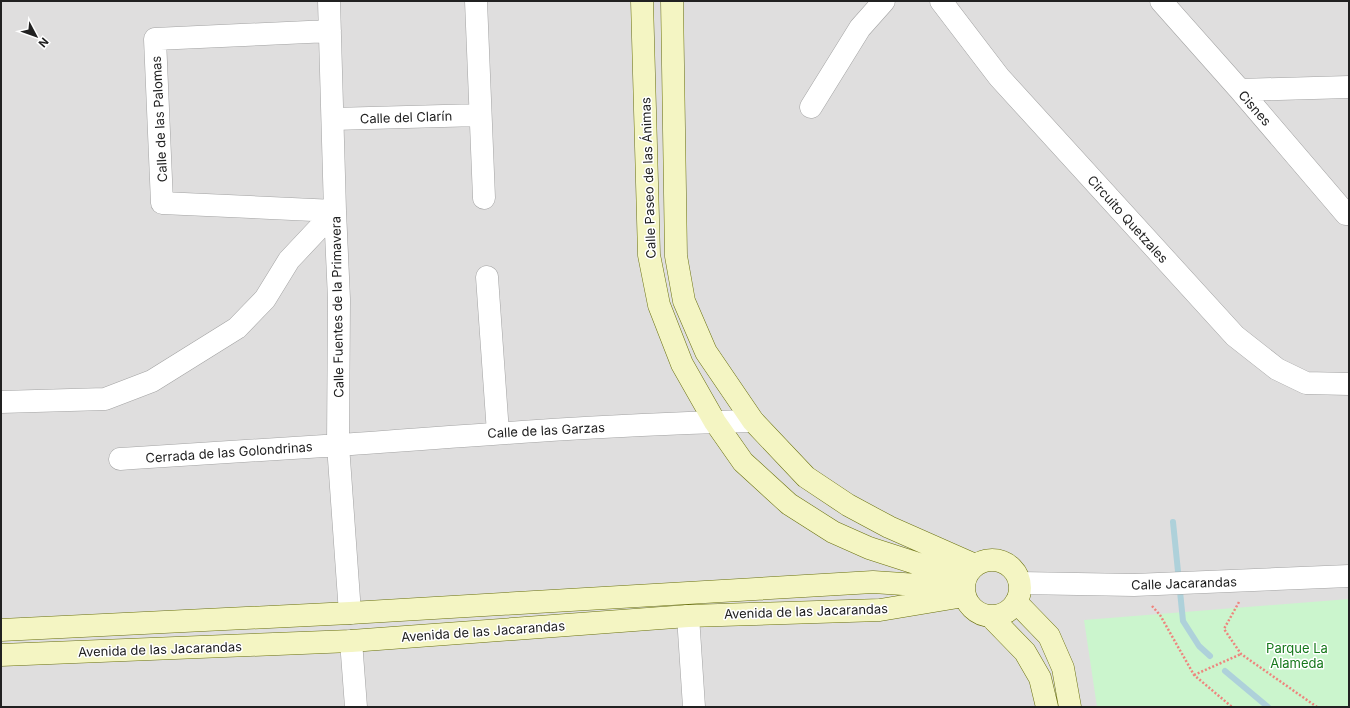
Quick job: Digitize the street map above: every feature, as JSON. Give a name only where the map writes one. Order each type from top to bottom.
[{"type":"street","name":"Calle Fuentes de la Primavera","points":[[329,1],[339,299],[338,445],[350,613]]},
{"type":"street","points":[[476,1],[484,198]]},
{"type":"street","name":"Calle Paseo de las Ánimas","points":[[642,1],[649,255],[659,305],[682,364],[714,422],[743,462],[789,504],[833,532],[869,548],[967,582]]},
{"type":"street","name":"Calle Paseo de las Ánimas","points":[[672,1],[676,256],[684,300],[706,352],[753,421],[806,477],[848,505],[889,527],[967,582]]},
{"type":"street","points":[[811,107],[860,28],[884,1]]},
{"type":"street","name":"Circuito Quetzales","points":[[941,1],[999,77],[1235,336],[1277,369],[1306,383],[1349,384]]},
{"type":"street","name":"Cisnes","points":[[1161,1],[1240,90],[1346,214],[1349,214]]},
{"type":"street","name":"Calle de las Palomas","points":[[330,31],[155,39],[162,203],[335,211]]},
{"type":"street","points":[[1240,90],[1349,87]]},
{"type":"street","name":"Calle del Clarín","points":[[333,119],[480,115]]},
{"type":"street","points":[[1,402],[105,399],[152,381],[237,328],[265,299],[289,260],[335,211]]},
{"type":"street","points":[[488,277],[498,433]]},
{"type":"street","name":"Calle de las Garzas","points":[[338,445],[498,433],[753,421]]},
{"type":"street","name":"Cerrada de las Golondrinas","points":[[120,459],[338,445]]},
{"type":"street","points":[[842,584],[857,575],[862,568],[866,557],[863,548],[856,543]]},
{"type":"street","points":[[1018,593],[1010,610],[1001,615],[991,617],[982,615],[968,604],[967,582],[983,561],[1002,561],[1010,566],[1016,574],[1018,593],[1049,636],[1063,668],[1070,707]]},
{"type":"street","name":"Calle Jacarandas","points":[[1018,593],[1134,585],[1349,576]]},
{"type":"street","name":"Avenida de las Jacarandas","points":[[1,630],[350,613],[873,582],[967,582]]},
{"type":"street","name":"Avenida de las Jacarandas","points":[[1,655],[352,640],[688,616],[880,610],[967,582]]},
{"type":"street","points":[[688,616],[694,707]]},
{"type":"street","points":[[991,617],[1025,652],[1040,678],[1047,707]]},
{"type":"street","points":[[352,640],[356,707]]},
{"type":"path","points":[[1252,580],[1224,629],[1241,654],[1317,707]]},
{"type":"path","points":[[1134,585],[1160,615],[1194,674],[1232,707]]},
{"type":"path","points":[[1194,674],[1241,654]]},
{"type":"shaded area","points":[[1,1],[1349,1],[1349,707],[1,707]]},
{"type":"green space","name":"Parque La Alameda","points":[[1349,599],[1349,707],[1097,707],[1084,620]]},
{"type":"waterway","points":[[1173,522],[1183,621],[1199,646],[1210,656]]},
{"type":"waterway","points":[[1225,671],[1268,707]]}]
